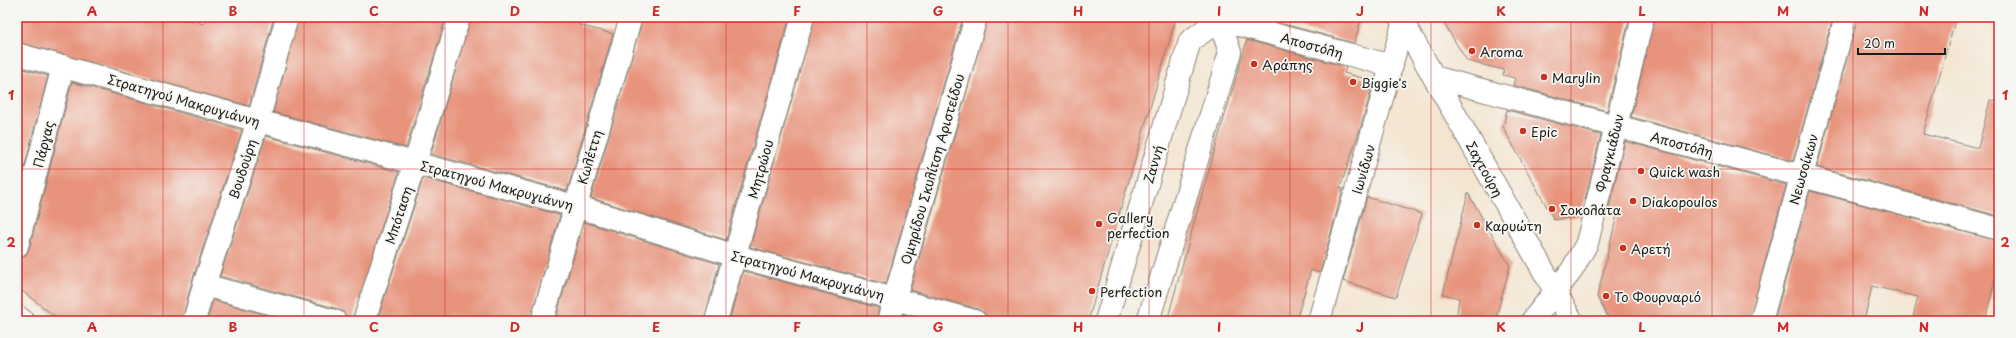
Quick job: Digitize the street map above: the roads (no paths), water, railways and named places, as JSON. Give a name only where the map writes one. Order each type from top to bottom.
[{"type":"street","name":"Βουδούρη","points":[[194,321],[204,285],[258,121],[287,17]]},
{"type":"street","name":"Μπόταση","points":[[364,321],[415,163],[459,17]]},
{"type":"street","name":"Κωλέττη","points":[[542,321],[630,17]]},
{"type":"street","name":"Μητρώου","points":[[716,321],[736,256],[803,17]]},
{"type":"street","name":"Ομηρίδου Σκυλίτση Αριστείδου","points":[[888,321],[976,17]]},
{"type":"street","name":"Φραγκιάδων","points":[[1532,321],[1572,270],[1587,243],[1643,17]]},
{"type":"street","name":"Νεωσοίκων","points":[[1761,321],[1846,17]]},
{"type":"street","name":"Αποστόλη","points":[[1216,18],[1392,66]]},
{"type":"street","name":"Ζαννή","points":[[1106,321],[1190,41],[1216,18]]},
{"type":"street","points":[[1148,321],[1230,52],[1216,18]]},
{"type":"street","name":"Ιωνίδων","points":[[1319,321],[1392,66],[1403,19]]},
{"type":"street","name":"Σαχτούρη","points":[[1403,19],[1434,77],[1572,321]]},
{"type":"street","name":"Στρατηγού Μακρυγιάννη","points":[[17,54],[258,121],[575,206],[736,256],[975,321]]},
{"type":"street","name":"Πάργας","points":[[17,246],[63,66]]},
{"type":"street","name":"Αποστόλη","points":[[1434,77],[1999,229]]},
{"type":"street","points":[[204,285],[335,321]]},
{"type":"street","points":[[17,316],[23,321]]},
{"type":"place","name":"Aroma","points":[[1472,51]]},
{"type":"place","name":"Αράπης","points":[[1254,64]]},
{"type":"place","name":"Marylin","points":[[1544,77]]},
{"type":"place","name":"Biggie's","points":[[1353,82]]},
{"type":"place","name":"Epic","points":[[1523,131]]},
{"type":"place","name":"Quick wash","points":[[1641,171]]},
{"type":"place","name":"Diakopoulos","points":[[1633,201]]},
{"type":"place","name":"Σοκολάτα","points":[[1552,209]]},
{"type":"place","name":"Gallery perfection","points":[[1099,224]]},
{"type":"place","name":"Καρυώτη","points":[[1477,225]]},
{"type":"place","name":"Αρετή","points":[[1623,248]]},
{"type":"place","name":"Perfection","points":[[1092,291]]},
{"type":"place","name":"Το Φουρναριό","points":[[1606,296]]}]
